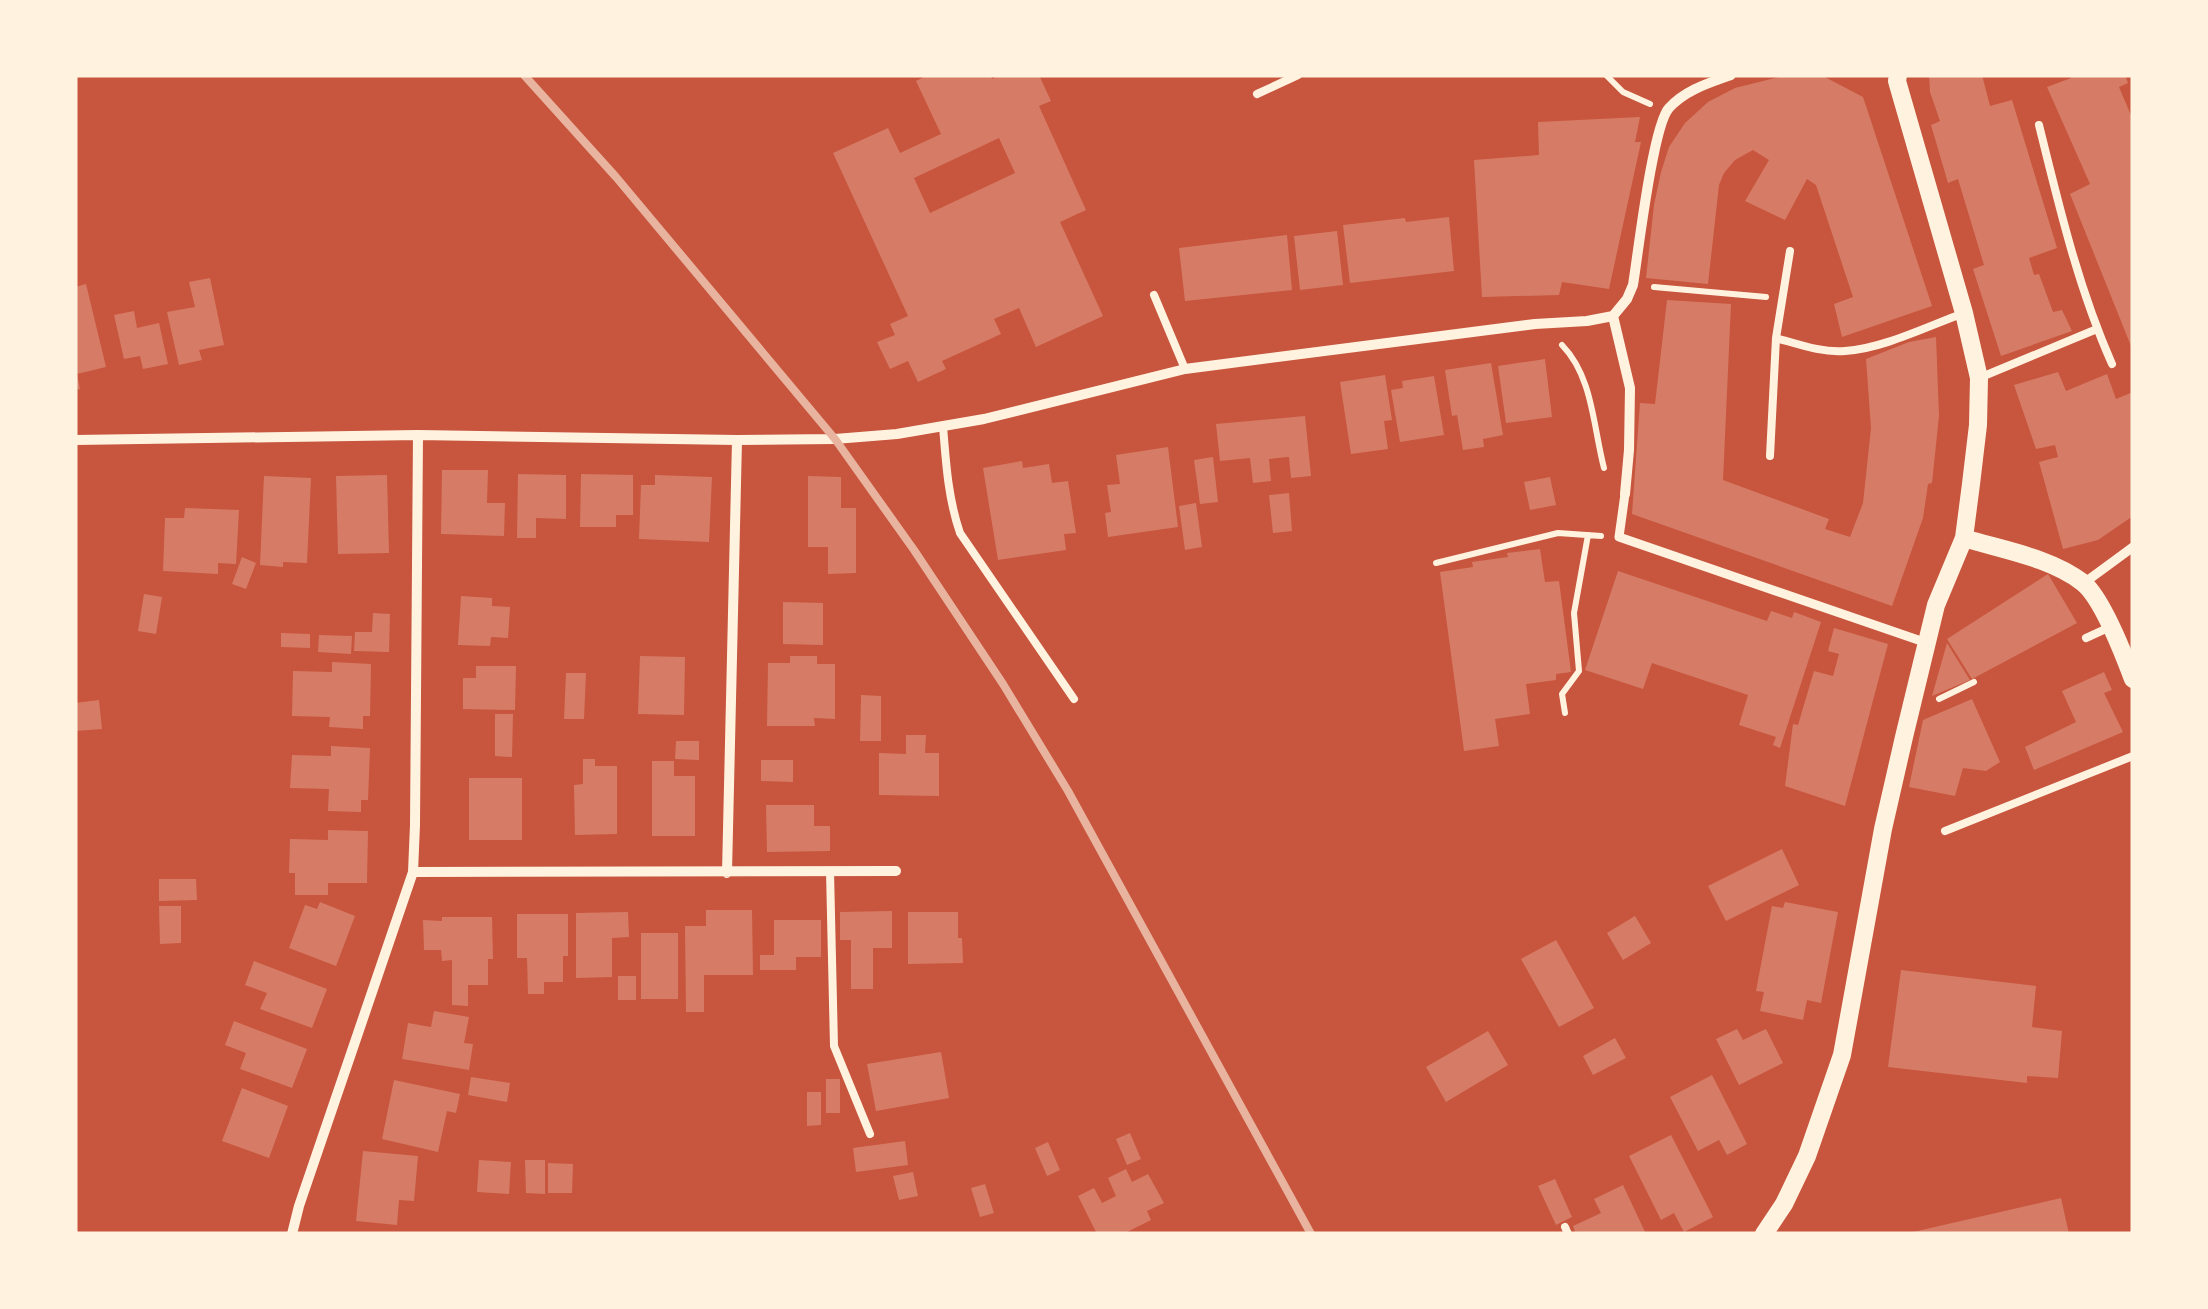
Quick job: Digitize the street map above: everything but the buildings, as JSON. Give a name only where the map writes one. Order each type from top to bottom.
[{"type":"street","points":[[75,440],[418,435],[836,439],[897,434],[1026,410],[1185,369],[1614,316],[1633,284],[1650,175],[1665,112],[1682,95],[1731,75]]},
{"type":"street","points":[[1764,1234],[1784,1204],[1807,1156],[1842,1055],[1883,828],[1936,605],[1964,538],[1978,425],[1979,378],[1898,75]]},
{"type":"street","points":[[1614,316],[1630,388],[1630,450],[1619,537],[1927,643]]},
{"type":"street","points":[[292,1234],[413,872],[418,435]]},
{"type":"street","points":[[726,872],[737,440]]},
{"type":"street","points":[[1964,538],[2050,564],[2084,583],[2110,627],[2133,679]]},
{"type":"street","points":[[2084,583],[2133,547]]},
{"type":"street","points":[[413,872],[896,870]]},
{"type":"lane","points":[[1258,94],[1298,75]]},
{"type":"lane","points":[[2038,125],[2074,266],[2112,364]]},
{"type":"lane","points":[[1770,456],[1776,338],[1790,250]]},
{"type":"lane","points":[[1154,295],[1185,369]]},
{"type":"lane","points":[[1776,338],[1815,349],[1846,352],[1880,344],[1964,313]]},
{"type":"lane","points":[[1979,378],[2097,329]]},
{"type":"lane","points":[[944,426],[946,476],[960,533],[1074,698]]},
{"type":"lane","points":[[2086,638],[2110,627]]},
{"type":"lane","points":[[1945,831],[2133,756]]},
{"type":"lane","points":[[830,871],[834,1046],[870,1134]]},
{"type":"path","points":[[1606,75],[1623,92],[1665,112]]},
{"type":"path","points":[[1633,284],[1782,298]]},
{"type":"path","points":[[1535,324],[1566,348],[1580,368],[1608,482],[1625,494]]},
{"type":"path","points":[[1436,563],[1558,532],[1619,537]]},
{"type":"path","points":[[1565,713],[1562,694],[1578,671],[1574,613],[1588,534]]},
{"type":"railway","points":[[524,75],[616,177],[835,439],[914,550],[1068,791],[1311,1234]]}]
